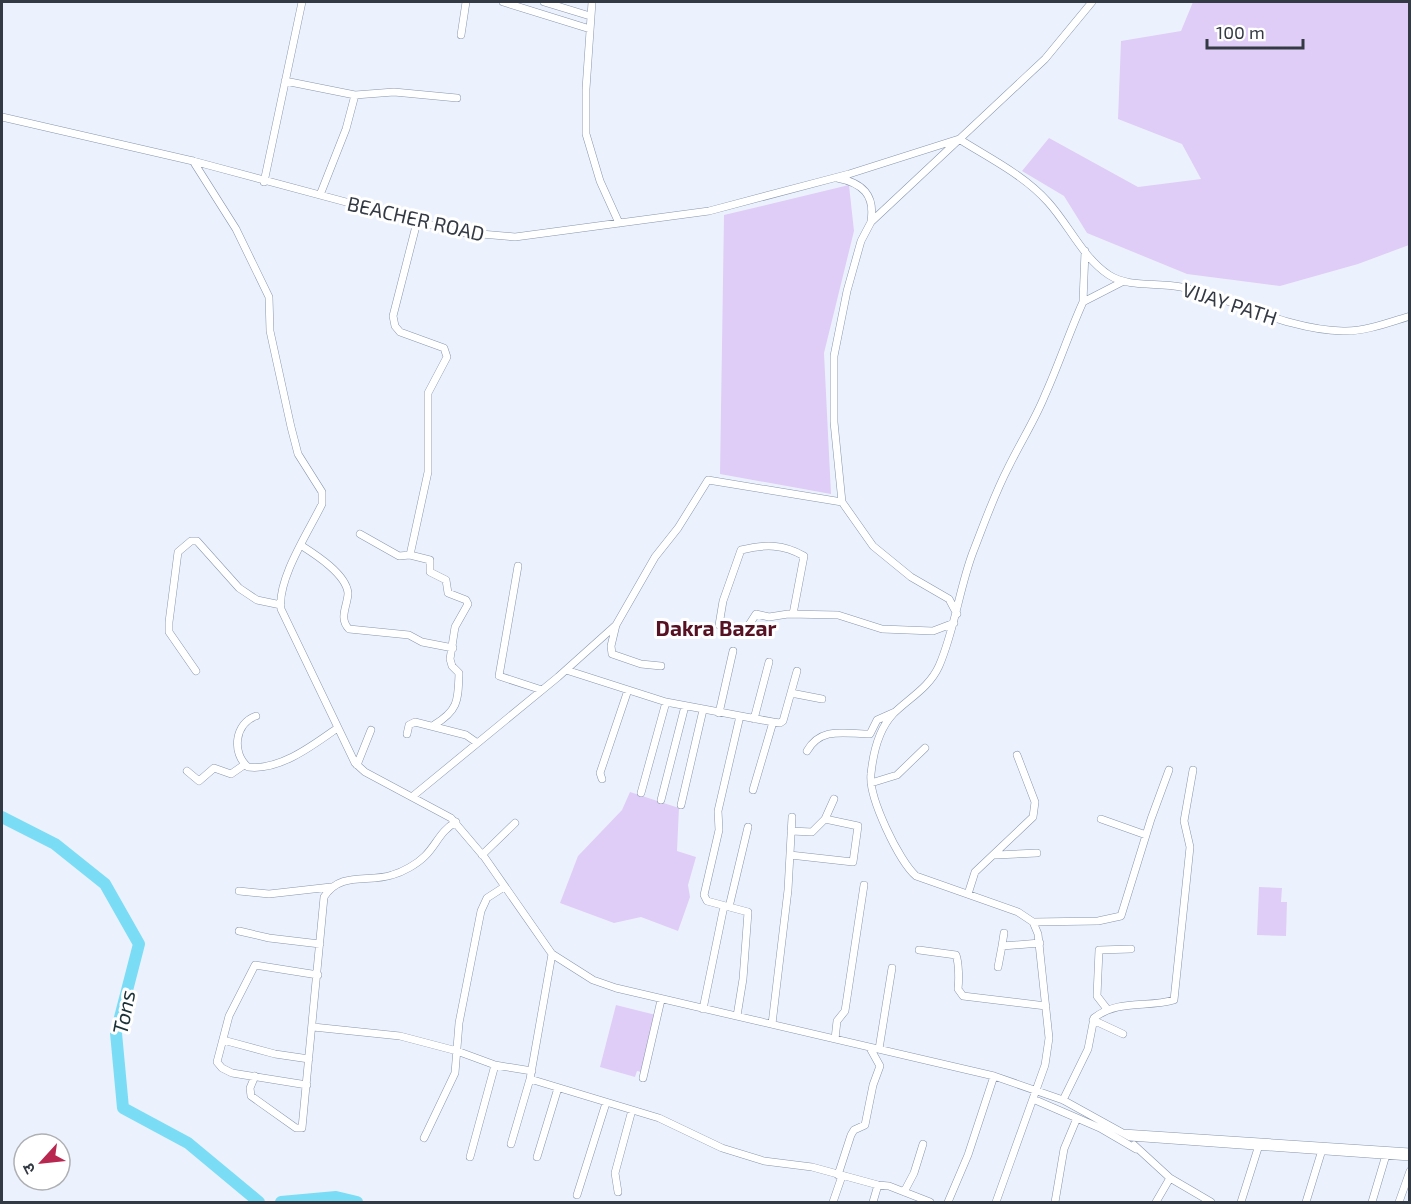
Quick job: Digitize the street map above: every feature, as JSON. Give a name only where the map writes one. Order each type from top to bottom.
[{"type":"street","points":[[264,182],[302,2]]},
{"type":"street","points":[[461,35],[466,2]]},
{"type":"street","points":[[502,2],[590,29]]},
{"type":"street","points":[[544,2],[590,16]]},
{"type":"street","points":[[592,2],[586,89],[586,134],[600,181],[619,223]]},
{"type":"street","points":[[957,614],[949,599],[911,577],[873,546],[842,502],[834,422],[834,356],[847,291],[861,241],[871,222],[1045,59],[1092,2]]},
{"type":"street","points":[[285,81],[355,94],[394,92],[457,98]]},
{"type":"street","points":[[320,195],[346,129],[355,94]]},
{"type":"street","name":"BEACHER ROAD","points":[[2,117],[193,161],[264,182],[458,232],[515,237],[709,211],[835,178],[959,139]]},
{"type":"street","points":[[959,139],[1029,183],[1049,203],[1086,251],[1109,275],[1122,282]]},
{"type":"street","points":[[193,161],[236,229],[269,297],[270,331],[298,454],[322,492],[322,504],[285,581],[281,605],[336,729],[357,765],[456,822],[552,954],[593,980],[661,1000],[994,1076],[1063,1100],[1128,1134],[1410,1157]]},
{"type":"street","points":[[835,178],[851,181],[870,198],[873,205],[871,222]]},
{"type":"street","points":[[410,555],[428,472],[428,393],[447,357],[444,348],[400,332],[395,326],[393,316],[417,222]]},
{"type":"street","points":[[1086,251],[1083,302],[1045,397],[1008,468],[985,520],[970,560],[957,614],[939,667],[928,685],[897,711],[880,734],[871,783],[891,835],[911,872],[916,876],[1018,912],[1033,922],[1098,921],[1120,917],[1169,770]]},
{"type":"street","points":[[1083,302],[1122,282]]},
{"type":"street","name":"VIJAY PATH","points":[[1122,282],[1169,284],[1213,294],[1302,327],[1345,332],[1410,316]]},
{"type":"street","points":[[661,666],[641,664],[612,654],[611,646],[616,625],[655,557],[678,528],[708,480],[842,502]]},
{"type":"street","points":[[360,534],[399,556],[410,555],[430,560],[430,572],[447,580],[448,593],[467,602],[463,616],[455,627],[450,663],[459,674],[458,701],[448,716],[434,725]]},
{"type":"street","points":[[196,671],[169,632],[176,560],[183,546],[191,541],[197,541],[239,588],[257,600],[281,605]]},
{"type":"street","points":[[792,614],[804,556],[790,548],[773,545],[741,550],[723,601],[718,624],[747,628],[756,614],[769,617],[792,614],[838,615],[882,629],[933,631],[954,623]]},
{"type":"street","points":[[302,546],[335,572],[346,588],[348,594],[343,609],[345,624],[349,629],[409,635],[422,642],[453,648]]},
{"type":"street","points":[[518,566],[499,676],[542,690]]},
{"type":"street","points":[[412,796],[566,670],[616,625]]},
{"type":"street","points":[[719,713],[733,651]]},
{"type":"street","points":[[754,719],[769,662]]},
{"type":"street","points":[[566,670],[666,702],[780,723],[783,721],[797,671]]},
{"type":"street","points":[[602,779],[600,773],[628,690]]},
{"type":"street","points":[[791,693],[822,699]]},
{"type":"street","points":[[641,794],[666,702]]},
{"type":"street","points":[[661,800],[685,706]]},
{"type":"street","points":[[681,805],[703,710]]},
{"type":"street","points":[[807,751],[816,739],[828,734],[870,734],[878,720],[897,711]]},
{"type":"street","points":[[244,765],[237,741],[242,726],[256,716]]},
{"type":"street","points":[[737,1016],[748,915],[744,910],[707,901],[704,892],[719,830],[718,811],[740,716]]},
{"type":"street","points":[[407,734],[412,722],[434,725],[466,735],[476,742]]},
{"type":"street","points":[[753,790],[773,722]]},
{"type":"street","points":[[187,771],[199,781],[214,768],[231,774],[244,765],[257,768],[266,766],[303,752],[336,729]]},
{"type":"street","points":[[357,765],[371,730]]},
{"type":"street","points":[[871,783],[897,775],[925,748]]},
{"type":"street","points":[[968,894],[975,872],[1024,828],[1035,810],[1029,783],[1017,755]]},
{"type":"street","points":[[1063,1100],[1088,1049],[1093,1020],[1107,1009],[1141,1002],[1174,1000],[1190,847],[1184,821],[1193,770]]},
{"type":"street","points":[[791,831],[812,832],[825,819],[834,799]]},
{"type":"street","points":[[772,1024],[792,817]]},
{"type":"street","points":[[790,855],[853,862],[858,826],[825,819]]},
{"type":"street","points":[[1101,819],[1146,835]]},
{"type":"street","points":[[239,891],[269,894],[331,887],[352,879],[393,875],[424,857],[440,832],[456,822]]},
{"type":"street","points":[[482,855],[515,823]]},
{"type":"street","points":[[703,1009],[748,827]]},
{"type":"street","points":[[996,855],[1037,854]]},
{"type":"street","points":[[835,1039],[837,1021],[845,1011],[864,885]]},
{"type":"street","points":[[255,1076],[249,1092],[251,1096],[300,1129],[303,1125],[313,1027],[322,902],[331,887]]},
{"type":"street","points":[[424,1138],[453,1078],[459,1023],[481,912],[487,898],[504,887]]},
{"type":"street","points":[[996,1203],[1045,1065],[1049,1038],[1040,943],[1033,922]]},
{"type":"street","points":[[239,931],[269,938],[320,944]]},
{"type":"street","points":[[998,967],[1004,933]]},
{"type":"street","points":[[1002,946],[1040,943]]},
{"type":"street","points":[[1107,1009],[1097,996],[1099,950],[1131,949]]},
{"type":"street","points":[[919,950],[956,955],[957,971],[960,977],[958,989],[963,996],[1046,1006]]},
{"type":"street","points":[[512,1144],[531,1075],[552,954]]},
{"type":"street","points":[[307,1084],[226,1071],[217,1062],[229,1016],[255,965],[318,975]]},
{"type":"street","points":[[879,1049],[891,968]]},
{"type":"street","points":[[643,1078],[661,1000]]},
{"type":"street","points":[[1093,1020],[1123,1034]]},
{"type":"street","points":[[313,1027],[400,1036],[457,1051],[531,1075],[558,1088],[671,1122],[722,1148],[764,1161],[812,1167],[889,1186],[930,1203]]},
{"type":"street","points":[[223,1040],[275,1054],[309,1059]]},
{"type":"street","points":[[833,1203],[851,1135],[854,1130],[865,1125],[873,1085],[880,1066],[870,1048]]},
{"type":"street","points":[[470,1157],[495,1065]]},
{"type":"street","points":[[948,1203],[968,1155],[994,1076]]},
{"type":"street","points":[[537,1157],[558,1088]]},
{"type":"street","points":[[1033,1099],[1077,1118],[1136,1149],[1170,1178],[1211,1203]]},
{"type":"street","points":[[577,1195],[606,1103]]},
{"type":"street","points":[[618,1192],[615,1173],[632,1110]]},
{"type":"street","points":[[1055,1203],[1064,1149],[1077,1118]]},
{"type":"street","points":[[1128,1134],[1136,1149]]},
{"type":"street","points":[[1128,1134],[1410,1152]]},
{"type":"street","points":[[904,1192],[914,1173],[923,1144]]},
{"type":"street","points":[[1241,1203],[1259,1145]]},
{"type":"street","points":[[1306,1203],[1323,1150]]},
{"type":"street","points":[[1372,1203],[1386,1155]]},
{"type":"street","points":[[1399,1203],[1410,1171]]},
{"type":"street","points":[[1156,1203],[1170,1178]]},
{"type":"street","points":[[873,1203],[878,1185]]},
{"type":"shaded area","points":[[1193,2],[1409,2],[1409,245],[1358,264],[1280,286],[1187,274],[1087,233],[1064,196],[1022,171],[1049,138],[1138,187],[1201,179],[1182,144],[1118,119],[1121,41],[1181,31]]},
{"type":"shaded area","points":[[849,185],[854,231],[824,353],[831,494],[720,474],[724,215]]},
{"type":"shaded area","points":[[630,792],[679,808],[677,851],[696,857],[688,885],[690,897],[678,931],[641,917],[614,923],[560,903],[578,856],[622,810]]},
{"type":"shaded area","points":[[1259,887],[1282,888],[1281,902],[1287,902],[1286,936],[1257,935]]},
{"type":"shaded area","points":[[616,1005],[656,1015],[641,1072],[637,1071],[635,1077],[600,1067]]},
{"type":"waterway","name":"Tons","points":[[2,817],[55,844],[105,884],[139,944],[116,1033],[123,1108],[188,1143],[259,1202]]},
{"type":"waterway","name":"Tons","points":[[281,1202],[336,1197],[357,1202]]},
{"type":"district","name":"Dakra Bazar","points":[[716,627]]}]
